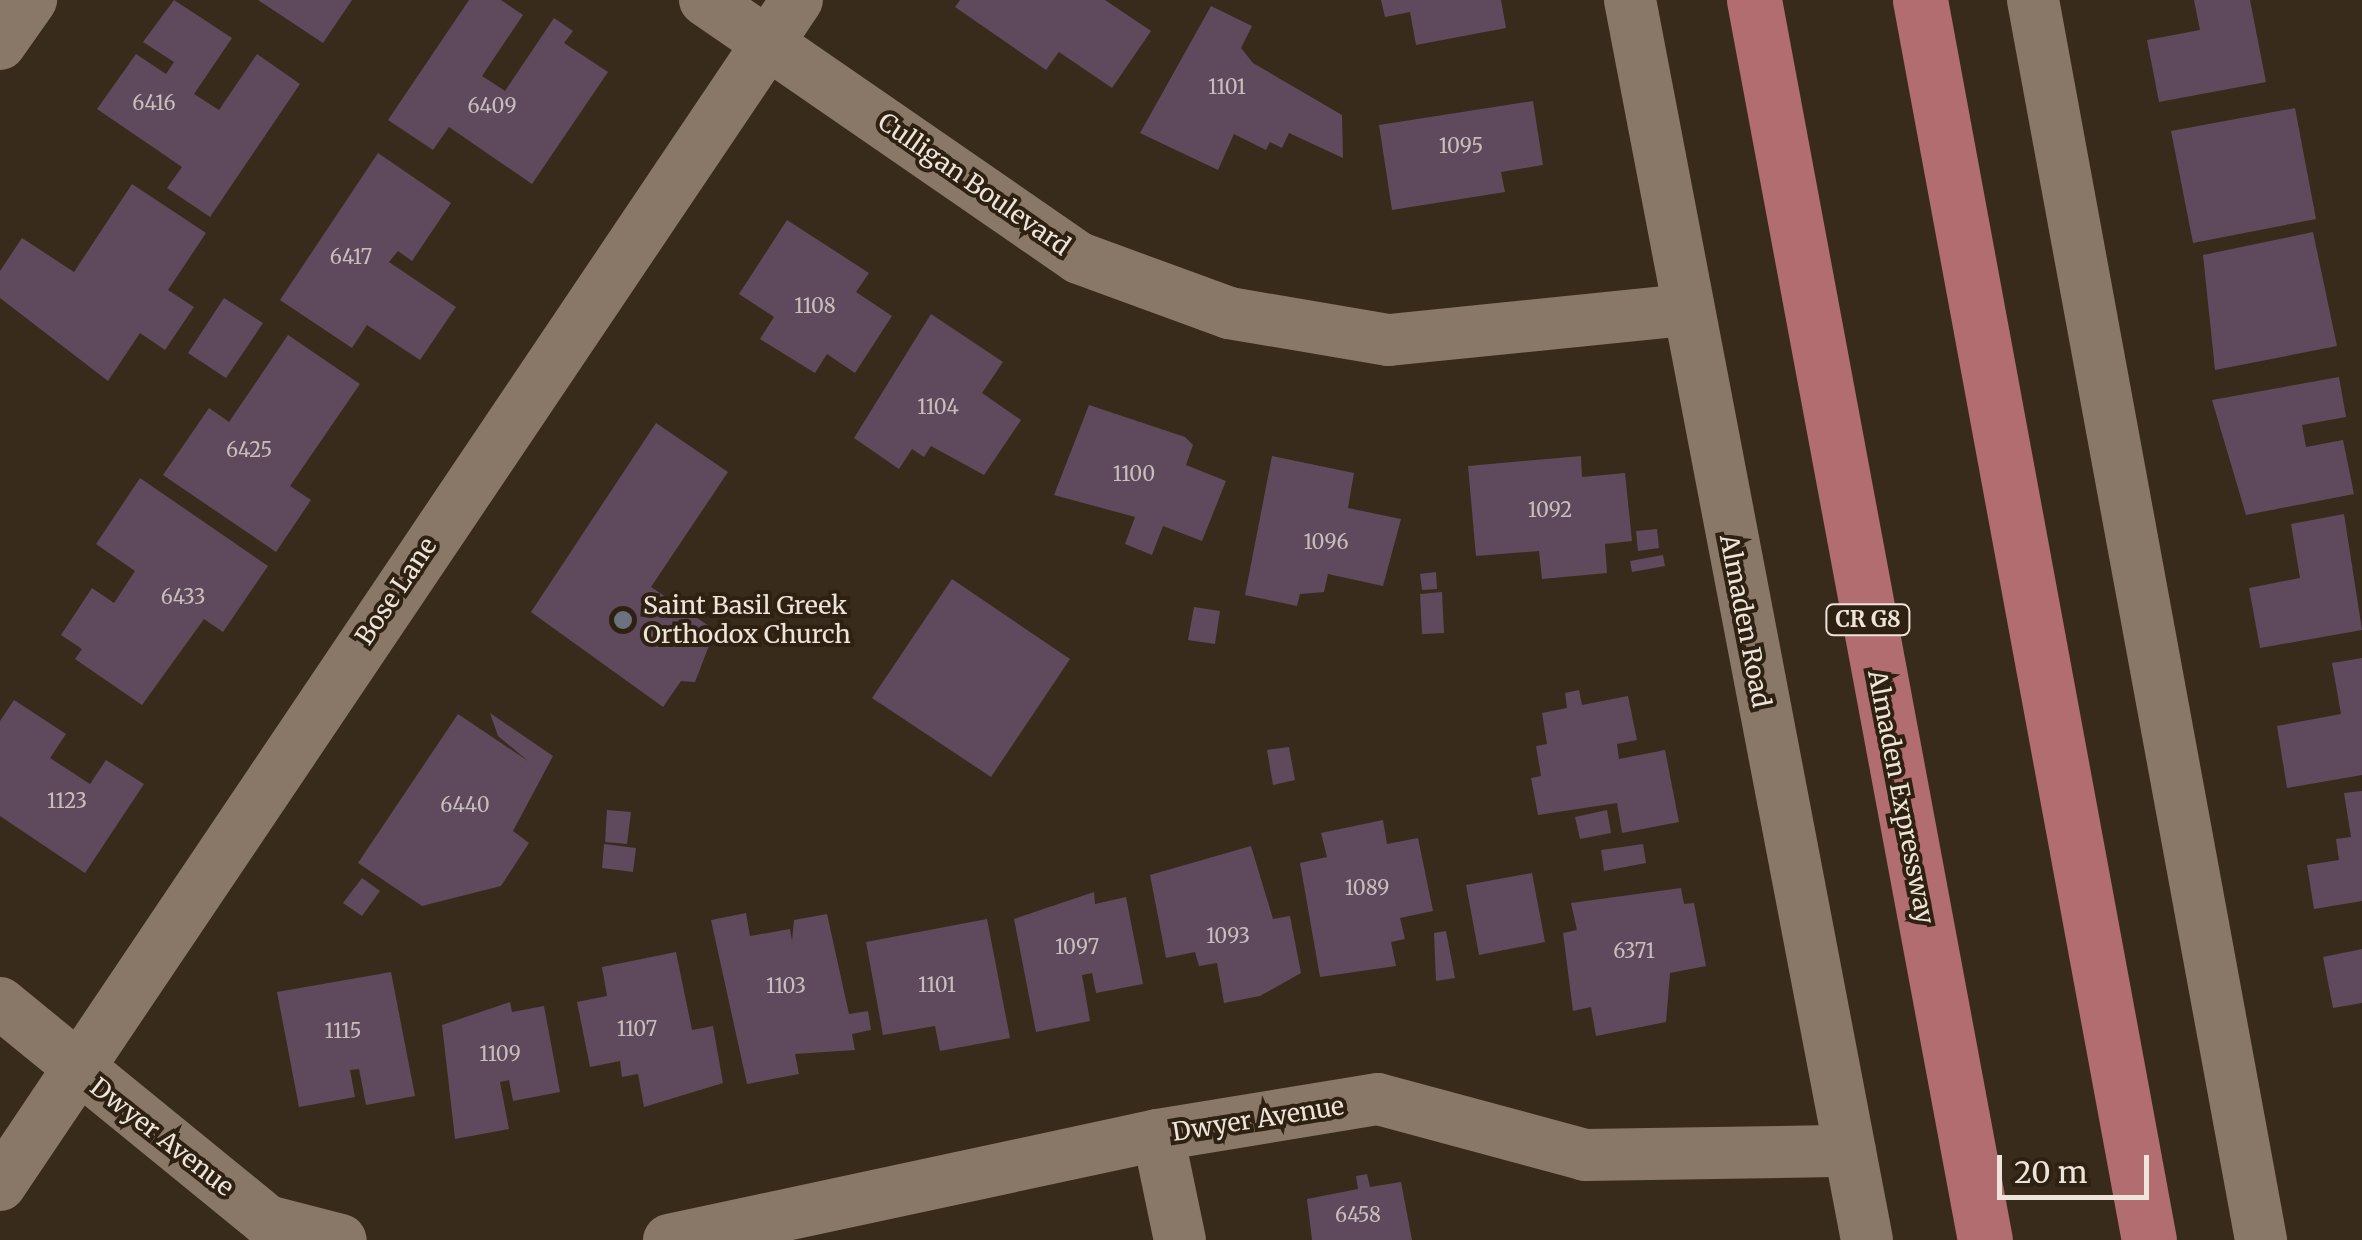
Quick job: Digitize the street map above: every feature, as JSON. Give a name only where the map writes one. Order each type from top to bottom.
[{"type":"main road","name":"Almaden Expressway","points":[[1754,0],[1984,1240]]},
{"type":"main road","points":[[1920,0],[2149,1240]]},
{"type":"street","points":[[0,44],[30,0]]},
{"type":"street","name":"Culligan Boulevard","points":[[705,0],[1079,258],[1229,313],[1390,340],[1683,310]]},
{"type":"street","name":"Bose Lane","points":[[0,1185],[797,0]]},
{"type":"street","name":"Almaden Road","points":[[1630,0],[1683,310],[1868,1240]]},
{"type":"street","points":[[2033,0],[2260,1240]]},
{"type":"street","name":"Dwyer Avenue","points":[[0,1003],[78,1071],[267,1221],[341,1240]]},
{"type":"street","name":"Dwyer Avenue","points":[[669,1240],[1158,1135],[1378,1099],[1584,1155],[1850,1151]]},
{"type":"street","points":[[1158,1135],[1180,1240]]},
{"type":"building","points":[[174,0],[232,38],[194,94],[219,110],[257,54],[300,84],[210,217],[167,188],[182,167],[97,109],[136,54],[166,74],[174,62],[143,42]]},
{"type":"building","points":[[258,0],[352,0],[323,43]]},
{"type":"building","points":[[469,0],[501,0],[523,15],[482,76],[505,91],[554,18],[573,31],[564,43],[608,72],[532,184],[449,127],[433,150],[388,120]]},
{"type":"building","points":[[960,0],[1105,0],[1151,31],[1112,88],[1059,52],[1046,70],[955,7]]},
{"type":"building","points":[[1381,0],[1501,0],[1506,28],[1416,45],[1410,12],[1385,17]]},
{"type":"building","points":[[2194,0],[2250,0],[2266,82],[2159,102],[2147,40],[2200,30]]},
{"type":"building","points":[[1211,6],[1252,26],[1241,48],[1253,63],[1342,115],[1343,158],[1289,133],[1282,148],[1270,142],[1266,150],[1234,134],[1218,170],[1140,133]]},
{"type":"building","points":[[1533,101],[1543,165],[1501,172],[1505,192],[1392,210],[1379,125]]},
{"type":"building","points":[[2295,108],[2316,219],[2193,243],[2171,131]]},
{"type":"building","points":[[378,153],[451,203],[412,261],[398,251],[389,262],[456,307],[420,360],[367,325],[352,348],[280,300]]},
{"type":"building","points":[[132,184],[206,233],[168,290],[194,307],[165,350],[140,333],[108,381],[0,298],[0,271],[22,238],[74,272]]},
{"type":"building","points":[[787,220],[869,273],[856,292],[892,316],[855,373],[827,354],[815,373],[760,339],[774,317],[739,294]]},
{"type":"building","points":[[2313,232],[2337,346],[2215,370],[2203,255]]},
{"type":"building","points":[[224,298],[263,323],[226,378],[188,353]]},
{"type":"building","points":[[931,314],[1003,362],[982,393],[1021,420],[984,475],[931,446],[924,457],[912,449],[899,469],[854,438]]},
{"type":"building","points":[[288,335],[360,384],[290,486],[311,500],[276,552],[163,475],[209,408],[229,422]]},
{"type":"building","points":[[2339,377],[2346,417],[2302,425],[2306,447],[2343,440],[2354,494],[2246,515],[2212,400]]},
{"type":"building","points":[[1089,405],[1185,437],[1193,445],[1186,465],[1226,481],[1202,541],[1163,526],[1152,555],[1125,544],[1135,517],[1054,495]]},
{"type":"building","points":[[656,423],[728,472],[651,587],[715,630],[695,682],[681,681],[663,707],[531,612]]},
{"type":"building","points":[[1272,456],[1354,473],[1348,508],[1401,519],[1383,586],[1328,574],[1324,592],[1300,594],[1297,606],[1245,595]]},
{"type":"building","points":[[1581,456],[1582,477],[1625,473],[1632,541],[1605,544],[1607,573],[1542,579],[1539,551],[1476,556],[1468,466]]},
{"type":"building","points":[[140,478],[268,566],[223,632],[204,619],[142,705],[75,659],[82,649],[61,635],[92,588],[114,603],[135,571],[96,544]]},
{"type":"building","points":[[2344,514],[2362,630],[2260,648],[2249,588],[2300,578],[2291,524]]},
{"type":"building","points":[[1657,529],[1659,548],[1638,551],[1636,531]]},
{"type":"building","points":[[1663,555],[1665,566],[1632,572],[1630,561]]},
{"type":"building","points":[[1436,572],[1437,589],[1422,590],[1420,574]]},
{"type":"building","points":[[952,579],[1070,659],[991,777],[872,698]]},
{"type":"building","points":[[1442,592],[1444,633],[1422,634],[1420,594]]},
{"type":"building","points":[[1194,607],[1220,611],[1215,644],[1188,640]]},
{"type":"building","points":[[2362,658],[2362,775],[2287,788],[2277,726],[2341,714],[2332,663]]},
{"type":"building","points":[[1579,690],[1582,705],[1628,696],[1637,740],[1617,744],[1619,759],[1665,750],[1679,822],[1622,833],[1617,803],[1538,815],[1531,778],[1541,776],[1536,746],[1547,744],[1542,713],[1567,708],[1565,693]]},
{"type":"building","points":[[14,700],[66,734],[50,758],[90,784],[106,760],[144,784],[85,873],[0,816],[0,721]]},
{"type":"building","points":[[490,713],[553,756],[513,831],[529,843],[501,886],[422,906],[358,863],[458,714],[528,761],[498,736]]},
{"type":"building","points":[[1289,747],[1295,780],[1273,785],[1267,750]]},
{"type":"building","points":[[2362,791],[2362,901],[2314,909],[2307,865],[2339,860],[2336,839],[2351,837],[2344,793]]},
{"type":"building","points":[[607,810],[631,812],[627,844],[605,842]]},
{"type":"building","points":[[1607,810],[1611,833],[1580,839],[1575,817]]},
{"type":"building","points":[[1383,820],[1387,844],[1418,838],[1433,911],[1400,918],[1405,939],[1391,942],[1396,966],[1320,977],[1300,863],[1327,857],[1321,833]]},
{"type":"building","points":[[604,844],[636,848],[633,872],[602,868]]},
{"type":"building","points":[[1643,844],[1646,863],[1604,871],[1601,850]]},
{"type":"building","points":[[1251,846],[1273,919],[1290,916],[1301,973],[1260,996],[1224,1003],[1217,963],[1199,966],[1195,952],[1166,958],[1150,875]]},
{"type":"building","points":[[1532,873],[1545,942],[1479,955],[1466,885]]},
{"type":"building","points":[[362,878],[380,891],[362,916],[343,903]]},
{"type":"building","points":[[1681,888],[1684,904],[1694,903],[1706,966],[1670,973],[1666,1022],[1596,1036],[1591,1007],[1573,1011],[1563,933],[1577,930],[1571,903]]},
{"type":"building","points":[[1094,892],[1095,904],[1126,897],[1143,984],[1096,993],[1092,973],[1082,975],[1090,1021],[1036,1032],[1014,919]]},
{"type":"building","points":[[746,913],[750,936],[790,929],[792,941],[794,920],[827,914],[849,1014],[868,1011],[871,1030],[852,1034],[855,1050],[795,1054],[799,1074],[747,1084],[711,920]]},
{"type":"building","points":[[987,919],[1010,1038],[940,1051],[935,1026],[883,1035],[866,942]]},
{"type":"building","points":[[1446,931],[1455,978],[1436,981],[1434,933]]},
{"type":"building","points":[[2362,949],[2362,1003],[2333,1008],[2323,957]]},
{"type":"building","points":[[676,952],[692,1030],[713,1026],[723,1083],[644,1107],[638,1074],[622,1077],[620,1061],[590,1067],[577,1002],[607,996],[602,967]]},
{"type":"building","points":[[391,972],[415,1096],[366,1105],[359,1069],[350,1070],[355,1097],[299,1107],[277,992]]},
{"type":"building","points":[[510,1002],[512,1012],[544,1006],[560,1092],[513,1101],[509,1080],[500,1082],[509,1129],[455,1139],[442,1025]]},
{"type":"building","points":[[1367,1174],[1370,1187],[1401,1182],[1412,1240],[1312,1240],[1307,1199],[1358,1189],[1356,1176]]},
{"type":"place","name":"Saint Basil Greek Orthodox Church","points":[[623,620]]}]
